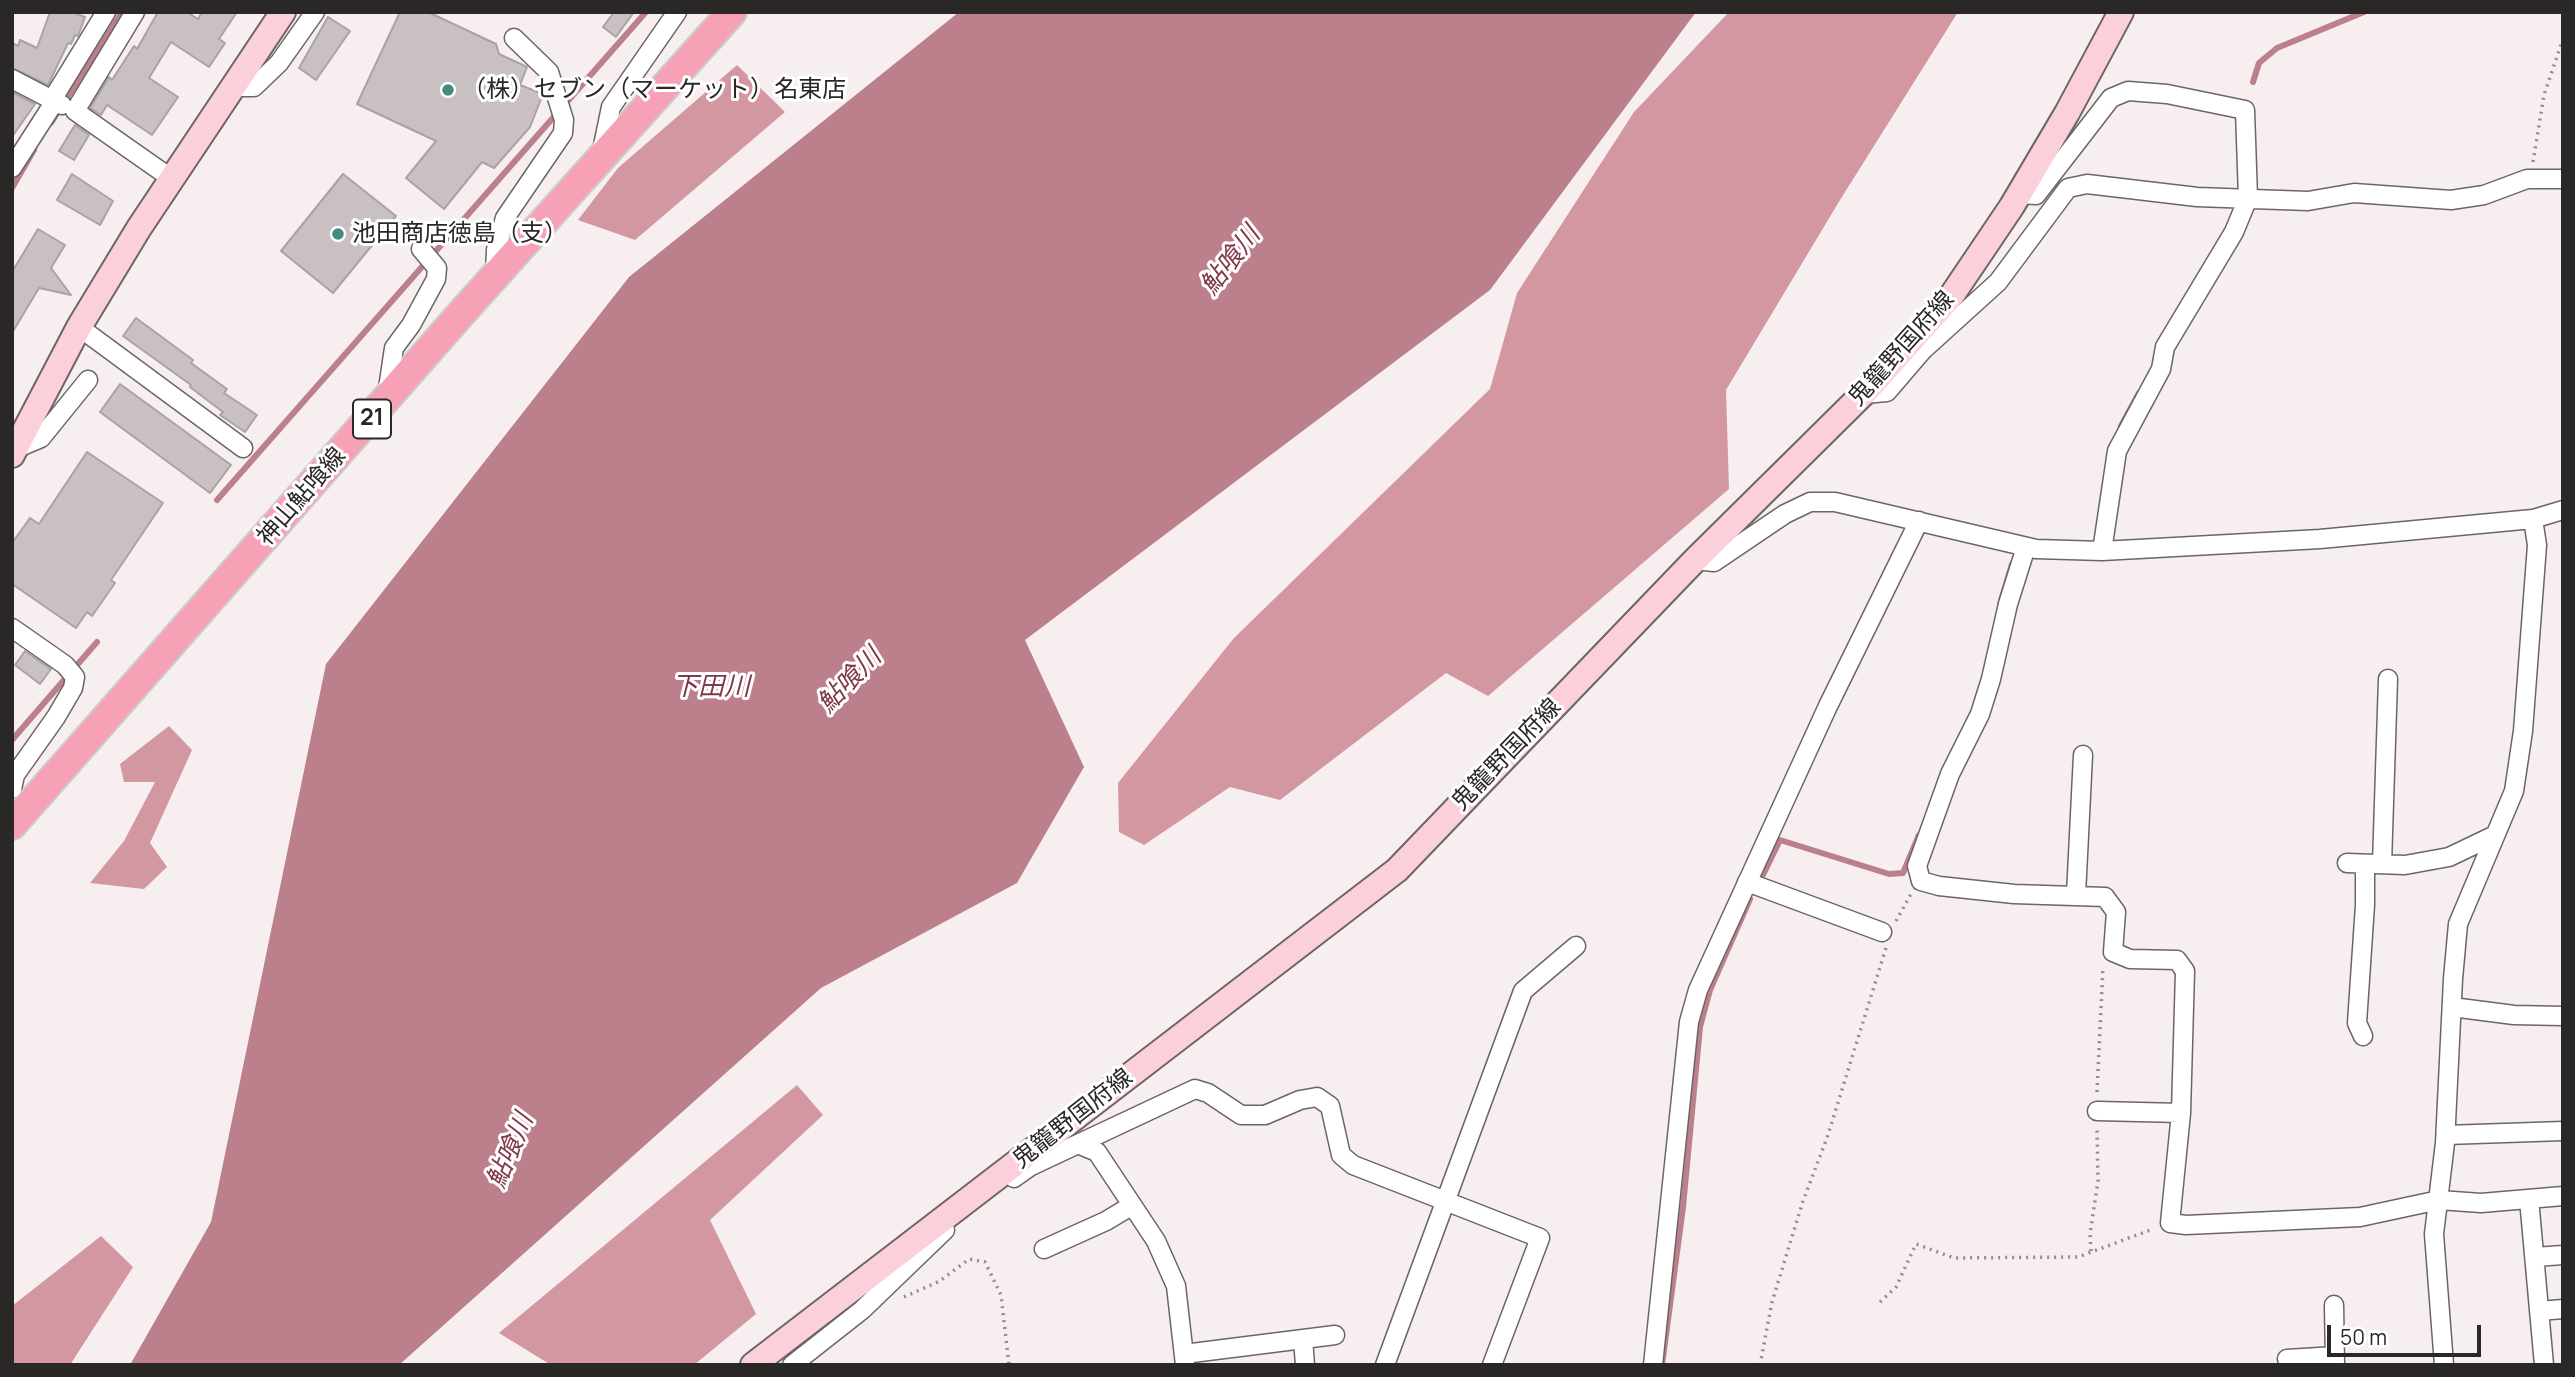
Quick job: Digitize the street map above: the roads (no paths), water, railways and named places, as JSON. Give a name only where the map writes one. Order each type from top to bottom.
[{"type":"main road","points":[[14,452],[79,327],[172,179],[283,12]]},
{"type":"main road","name":"鬼籠野国府線","points":[[753,1365],[1397,870],[1695,560],[1864,394],[1952,295],[2019,194],[2067,113],[2121,12]]},
{"type":"main road","name":"神山鮎喰線","points":[[12,825],[495,276],[731,13]]},
{"type":"street","points":[[12,168],[106,12]]},
{"type":"street","points":[[75,111],[135,12]]},
{"type":"street","points":[[233,87],[254,87],[279,64],[315,12]]},
{"type":"street","points":[[600,161],[611,107],[668,16]]},
{"type":"street","points":[[495,276],[496,250],[505,218],[563,133],[564,120],[549,72],[514,38]]},
{"type":"street","points":[[12,79],[75,111],[172,179]]},
{"type":"street","points":[[2019,194],[2036,195],[2111,98],[2127,91],[2167,94],[2245,110],[2248,198],[2234,232],[2165,347],[2161,369],[2117,451],[2102,551]]},
{"type":"street","points":[[1864,394],[1887,392],[1923,350],[1998,282],[2068,188],[2087,184],[2197,197],[2308,201],[2354,193],[2451,200],[2484,195],[2532,179],[2563,179]]},
{"type":"street","points":[[386,403],[394,348],[430,291],[436,268],[421,249]]},
{"type":"street","points":[[79,327],[243,447]]},
{"type":"street","points":[[14,452],[41,438],[88,380]]},
{"type":"street","points":[[1695,560],[1714,562],[1785,514],[1810,502],[1835,502],[2026,547],[2102,551],[2320,539],[2533,519],[2563,510]]},
{"type":"street","points":[[2444,1365],[2434,1234],[2446,1135],[2459,924],[2514,791],[2523,731],[2537,545],[2533,519]]},
{"type":"street","points":[[1653,1365],[1689,1022],[1698,990],[1828,706],[1919,522]]},
{"type":"street","points":[[2026,547],[2008,604],[1980,714],[1950,774],[1917,866],[1921,881],[2014,894],[2105,897],[2116,912],[2113,952],[2130,959],[2177,960],[2185,971],[2181,1113],[2170,1223],[2186,1225],[2360,1217],[2439,1200],[2481,1203],[2563,1196]]},
{"type":"street","points":[[12,789],[15,775],[73,688],[70,671],[15,636]]},
{"type":"street","points":[[2363,1036],[2357,1023],[2365,905],[2364,864],[2388,679]]},
{"type":"street","points":[[2076,895],[2083,755]]},
{"type":"street","points":[[2364,864],[2405,865],[2449,857],[2495,835]]},
{"type":"street","points":[[1747,882],[1888,932]]},
{"type":"street","points":[[1385,1365],[1522,990],[1576,946]]},
{"type":"street","points":[[2452,1007],[2514,1015],[2563,1016]]},
{"type":"street","points":[[792,1365],[862,1310],[959,1216],[975,1194],[990,1195],[1031,1166],[1195,1089],[1208,1093],[1241,1115],[1265,1115],[1300,1100],[1317,1097],[1330,1106],[1341,1154],[1353,1166],[1540,1238],[1492,1365]]},
{"type":"street","points":[[2097,1111],[2181,1113]]},
{"type":"street","points":[[2446,1135],[2563,1131]]},
{"type":"street","points":[[1080,1145],[1097,1152],[1156,1241],[1176,1286],[1185,1359],[1335,1335]]},
{"type":"street","points":[[2529,1199],[2544,1365]]},
{"type":"street","points":[[1044,1249],[1131,1206]]},
{"type":"street","points":[[2535,1257],[2563,1255]]},
{"type":"street","points":[[2287,1359],[2335,1360],[2334,1305]]},
{"type":"street","points":[[2539,1311],[2563,1309]]},
{"type":"street","points":[[1303,1339],[1305,1365]]},
{"type":"water","name":"下田川","points":[[959,12],[1696,12],[1490,290],[1025,640],[1084,767],[1017,883],[821,988],[399,1365],[130,1365],[211,1222],[326,664],[629,277]]},
{"type":"waterway","points":[[51,123],[122,12]]},
{"type":"waterway","points":[[217,500],[646,12]]},
{"type":"waterway","points":[[2253,82],[2259,63],[2277,48],[2364,12]]},
{"type":"waterway","points":[[12,188],[34,150]]},
{"type":"waterway","points":[[2121,426],[2139,393]]},
{"type":"waterway","points":[[2000,604],[2012,564]]},
{"type":"waterway","points":[[12,740],[97,642]]},
{"type":"waterway","points":[[1763,875],[1780,840],[1889,874],[1903,873],[1919,835]]},
{"type":"waterway","points":[[1662,1365],[1683,1207],[1700,1027],[1710,990],[1750,899]]},
{"type":"place","name":"（株）セブン（マーケット）名東店","points":[[448,90]]},
{"type":"place","name":"池田商店徳島（支）","points":[[338,234]]},
{"type":"water label","name":"鮎喰川","points":[[1231,261]]},
{"type":"water label","name":"鮎喰川","points":[[850,681]]},
{"type":"water label","name":"鮎喰川","points":[[511,1151]]}]
